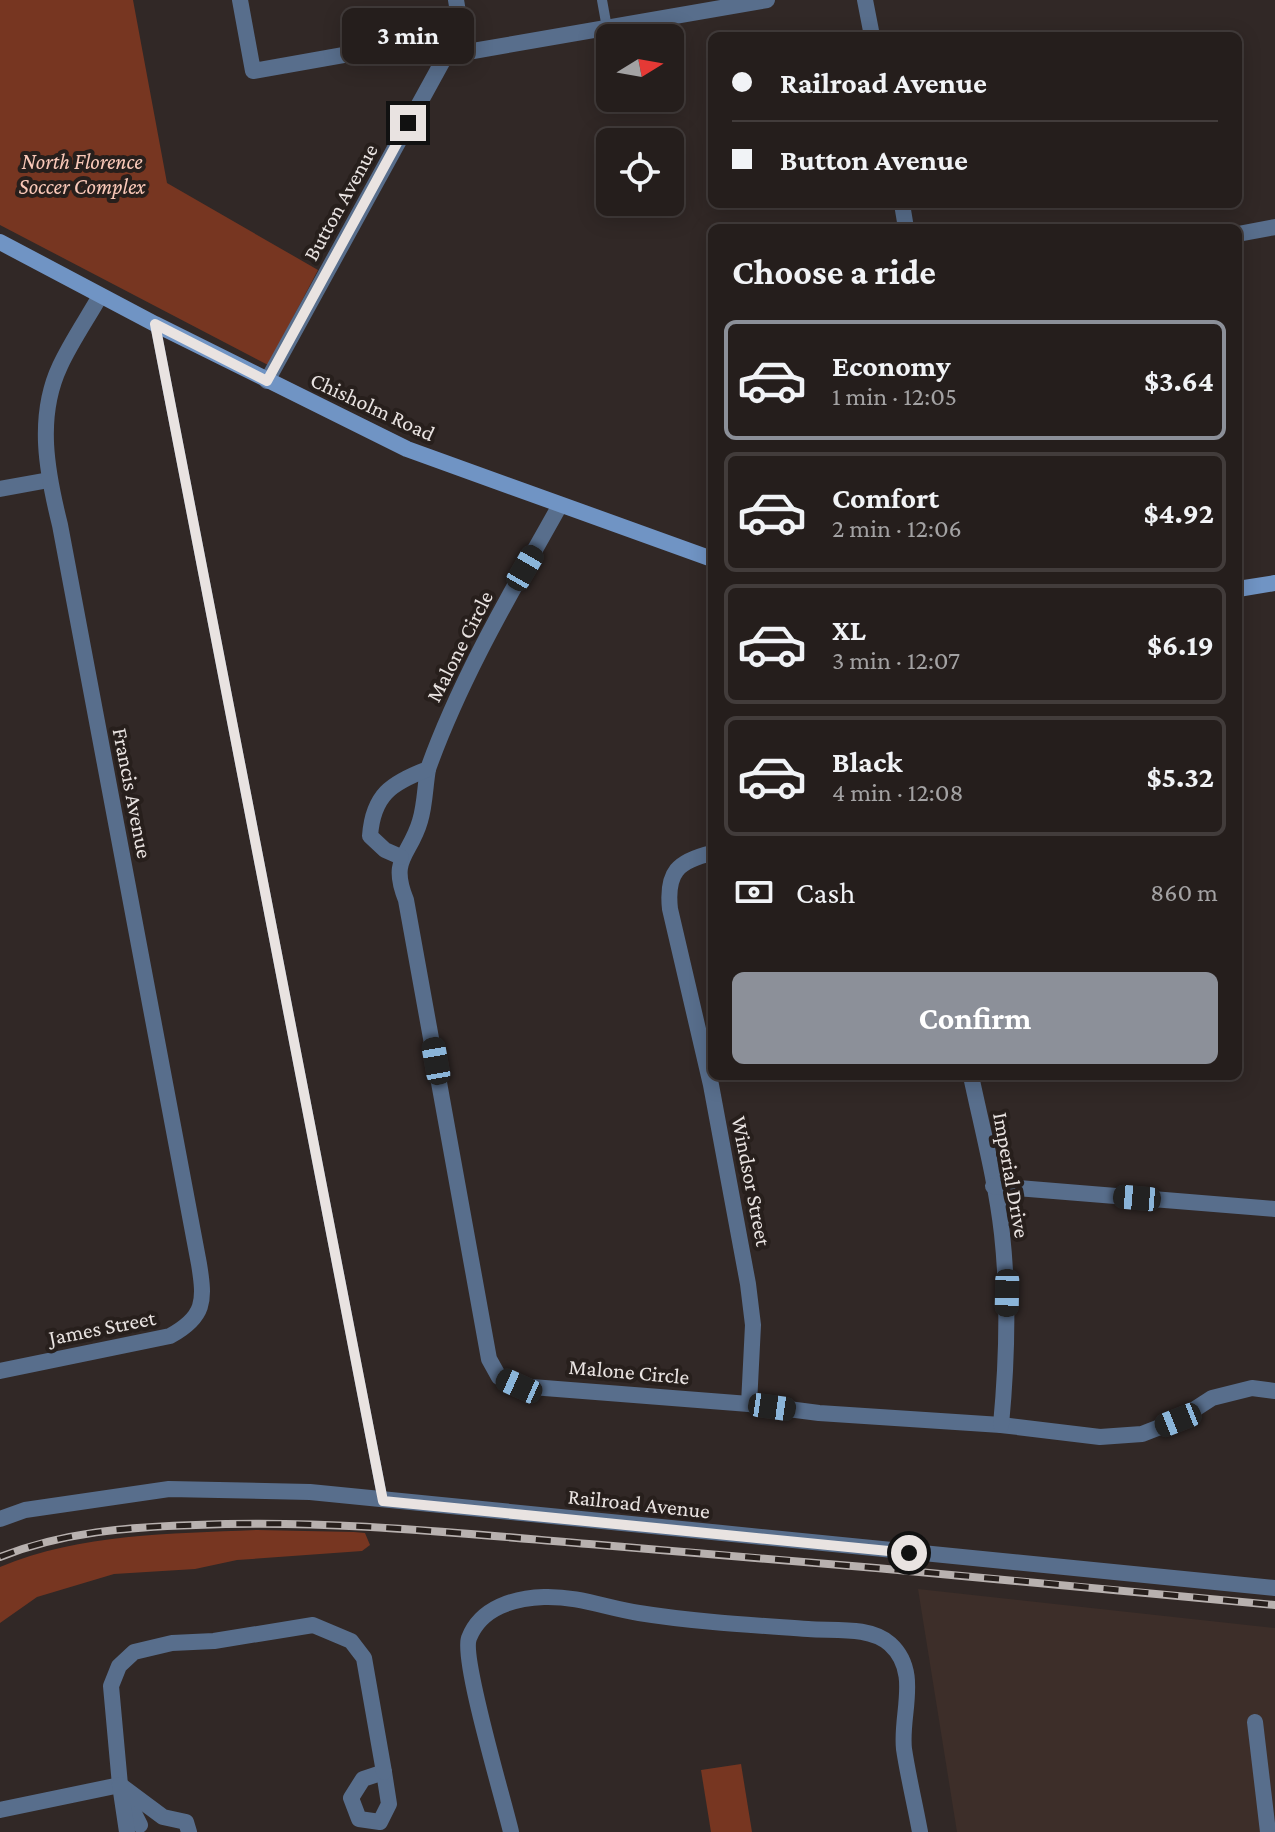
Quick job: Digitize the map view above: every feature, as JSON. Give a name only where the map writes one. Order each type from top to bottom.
[{"type":"main road","name":"Chisholm Road","points":[[0,242],[267,381],[407,449],[708,558]]},
{"type":"main road","points":[[1242,588],[1275,583]]},
{"type":"street","points":[[240,0],[253,71],[428,40],[473,51],[596,30]]},
{"type":"street","name":"Button Avenue","points":[[267,381],[451,46],[460,24],[456,0]]},
{"type":"street","points":[[628,24],[767,0]]},
{"type":"street","points":[[865,0],[871,32]]},
{"type":"street","points":[[1242,233],[1275,227]]},
{"type":"street","name":"Francis Avenue","points":[[100,296],[59,368],[47,406],[45,428],[49,480],[199,1264],[202,1286],[200,1308]]},
{"type":"street","points":[[0,489],[49,480]]},
{"type":"street","name":"Malone Circle","points":[[560,505],[447,715],[428,769],[420,821],[401,857],[398,880],[406,900],[489,1359],[499,1377],[519,1386],[749,1404],[819,1413],[1001,1425],[1100,1437],[1142,1434],[1178,1420],[1212,1398],[1252,1388],[1275,1391]]},
{"type":"street","points":[[401,857],[385,850],[370,836],[371,813],[398,780],[428,769]]},
{"type":"street","name":"Windsor Street","points":[[708,854],[691,858],[675,870],[667,889],[708,1072]]},
{"type":"street","name":"Windsor Street","points":[[710,1080],[753,1325],[749,1404]]},
{"type":"street","name":"Imperial Drive","points":[[972,1080],[1001,1232],[1007,1293],[1001,1425]]},
{"type":"street","points":[[993,1186],[1275,1209]]},
{"type":"street","name":"James Street","points":[[0,1371],[170,1336],[188,1326],[200,1308]]},
{"type":"street","name":"Railroad Avenue","points":[[0,1519],[25,1510],[169,1489],[310,1492],[1275,1588]]},
{"type":"street","points":[[511,1832],[470,1668],[468,1639],[482,1617],[505,1603],[543,1597],[585,1599],[639,1613],[763,1626],[863,1632],[890,1643],[902,1661],[908,1684],[903,1745],[920,1832]]},
{"type":"street","points":[[134,1828],[120,1785],[111,1686],[119,1666],[134,1652],[172,1643],[214,1641],[313,1625],[351,1641],[364,1658],[384,1772]]},
{"type":"street","points":[[1255,1722],[1268,1832]]},
{"type":"street","points":[[0,1810],[120,1785],[163,1817],[186,1822],[189,1832]]},
{"type":"lane","points":[[602,0],[606,24]]},
{"type":"lane","points":[[155,324],[383,1501]]},
{"type":"shaded area","points":[[918,1589],[1275,1628],[1275,1832],[957,1832]]},
{"type":"green space","name":"North Florence Soccer Complex","points":[[0,0],[133,0],[167,183],[318,270],[268,365],[0,225]]},
{"type":"green space","points":[[257,1530],[365,1533],[370,1545],[362,1551],[237,1560],[195,1569],[114,1574],[37,1597],[0,1623],[0,1567],[63,1547],[94,1541],[159,1534]]},
{"type":"green space","points":[[741,1764],[752,1832],[711,1832],[701,1770]]},
{"type":"railway","points":[[0,1557],[72,1536],[121,1529],[297,1524],[449,1532],[1275,1605]]},
{"type":"route","points":[[408,123],[267,381],[155,324],[383,1501],[909,1553]]}]
